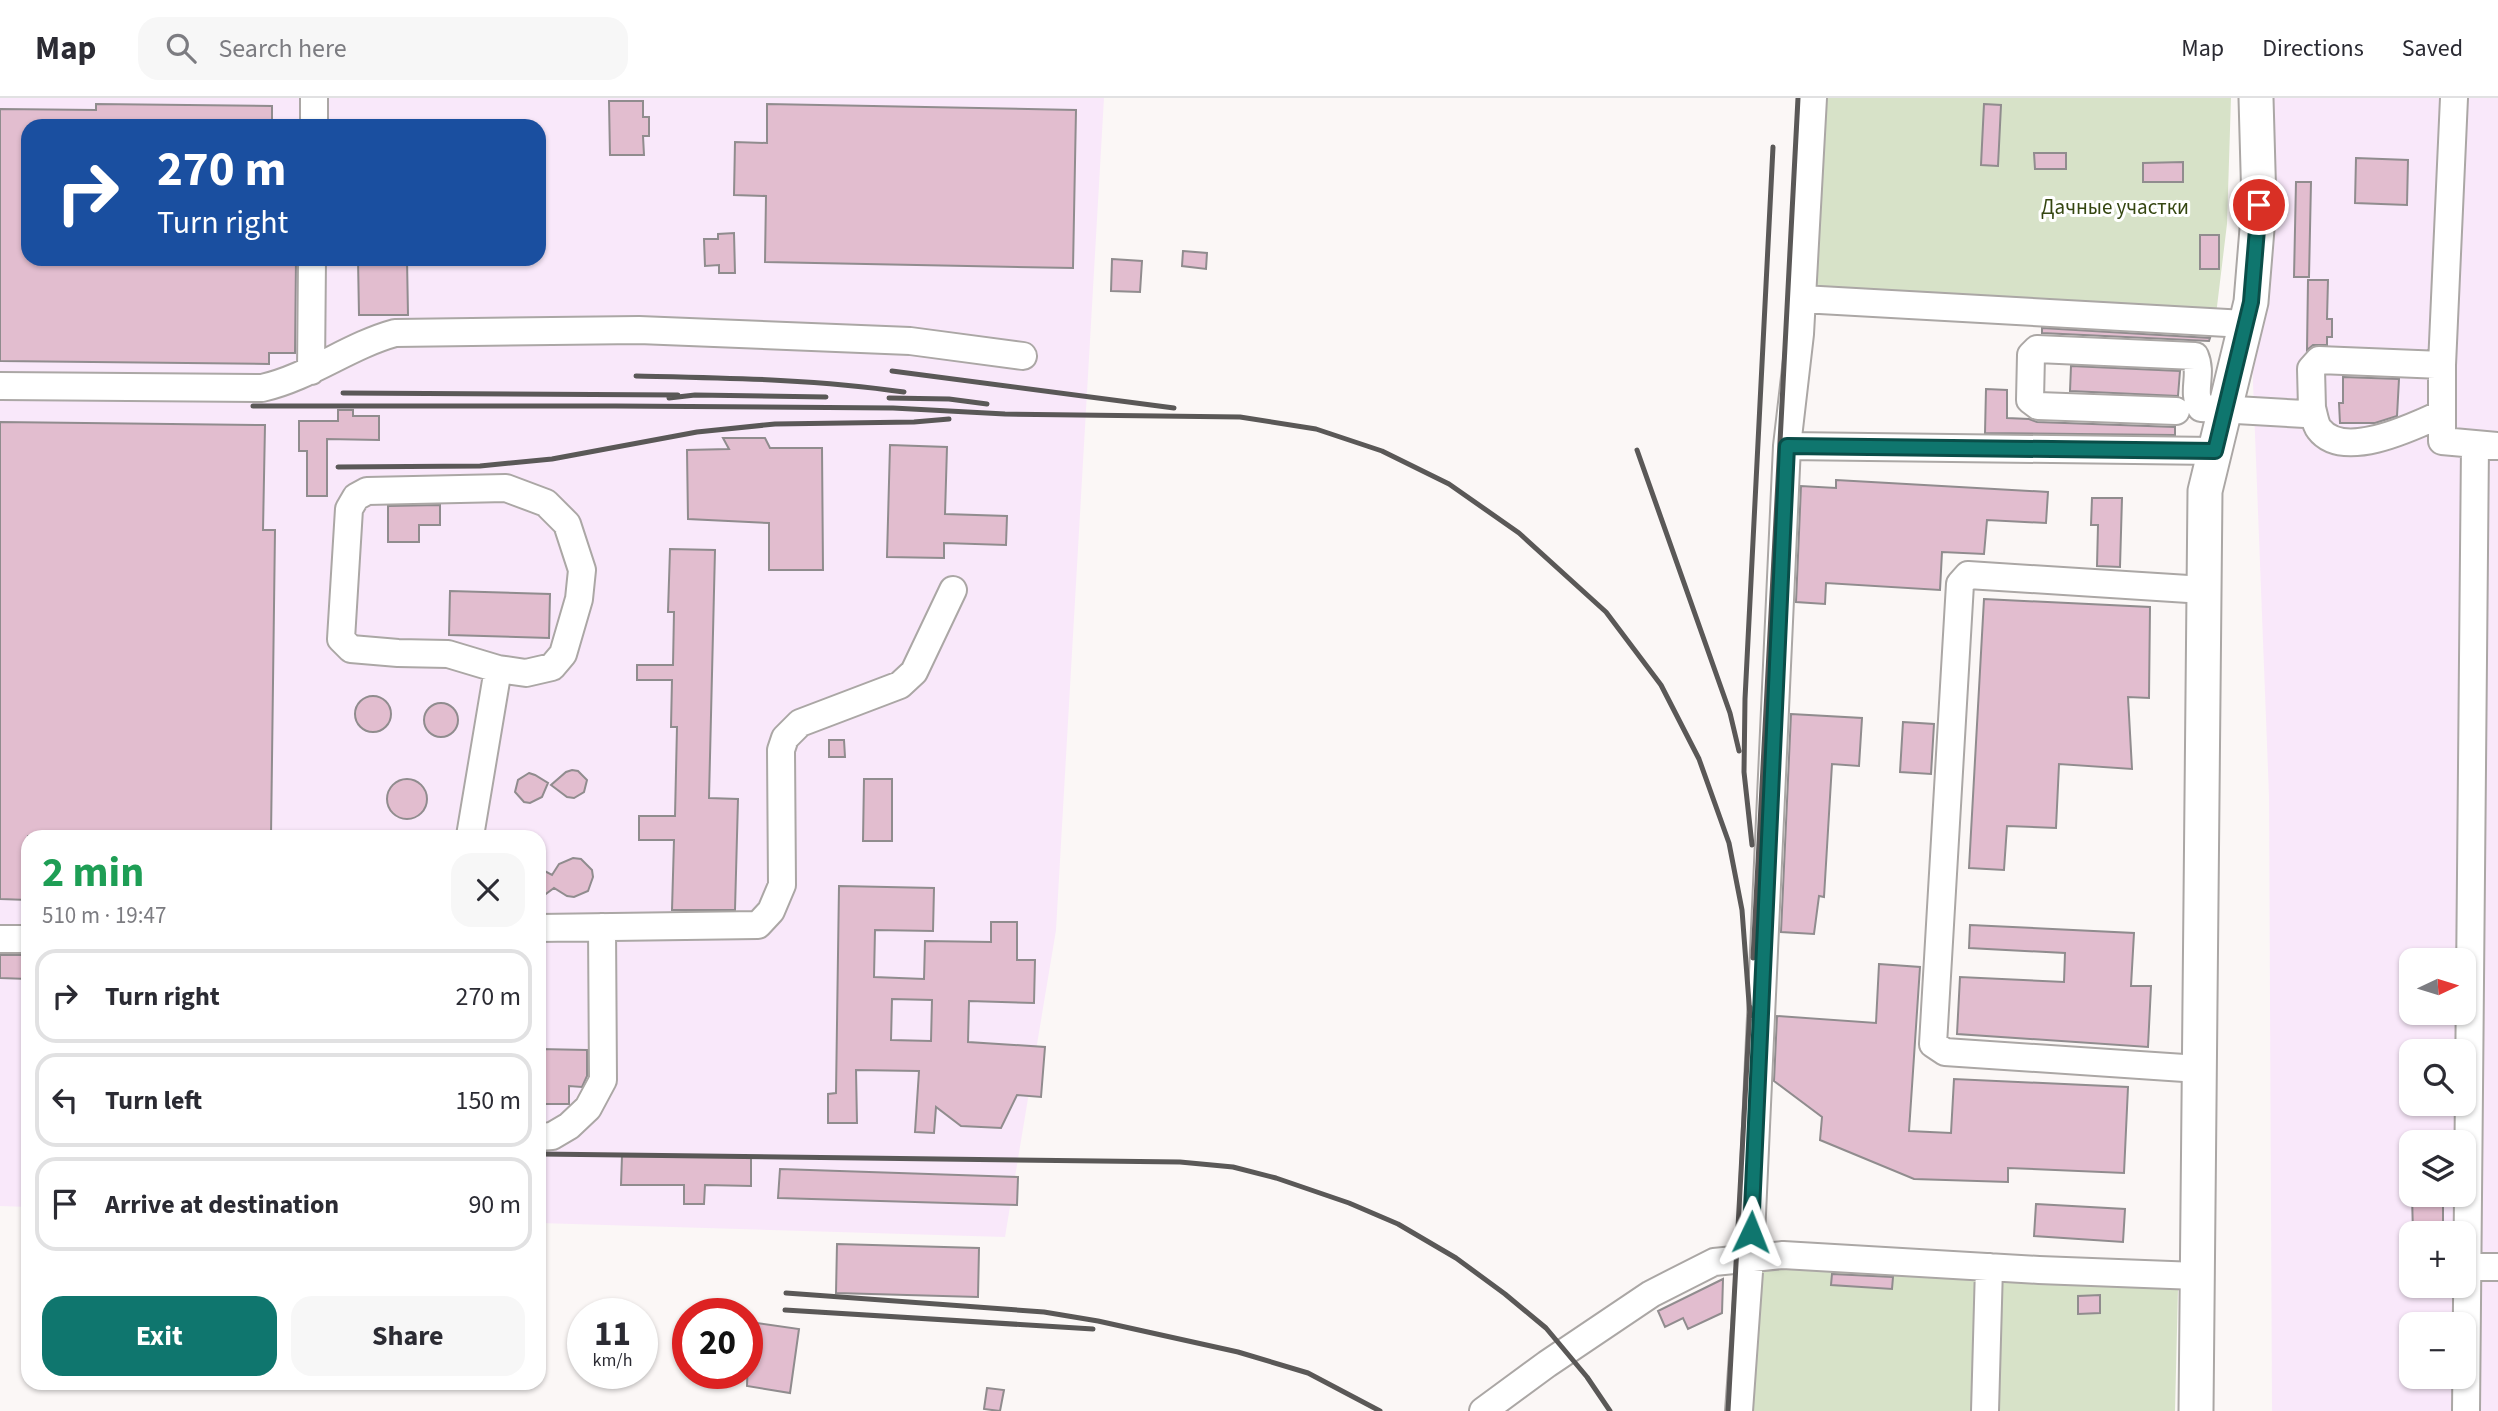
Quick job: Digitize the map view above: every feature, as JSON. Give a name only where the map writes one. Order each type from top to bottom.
[{"type":"main road","points":[[2196,1411],[2205,491],[2251,302],[2259,205],[2256,98]]},
{"type":"lane","points":[[314,98],[314,119]]},
{"type":"lane","points":[[1739,1411],[1750,1258],[1787,446],[1802,299],[1813,98]]},
{"type":"lane","points":[[2454,98],[2442,365],[2442,440],[2486,445],[2470,1221]]},
{"type":"lane","points":[[311,371],[312,266]]},
{"type":"lane","points":[[1802,299],[2245,324]]},
{"type":"lane","points":[[0,386],[262,388],[280,384],[377,338],[395,333],[639,330],[910,341],[1023,356]]},
{"type":"lane","points":[[2176,411],[2038,406],[2030,400],[2031,355],[2037,349],[2194,356],[2199,367],[2196,399],[2201,408],[2305,414],[2312,408]]},
{"type":"lane","points":[[2441,414],[2380,438],[2346,443],[2330,438],[2318,428],[2312,408],[2311,369],[2319,360],[2442,365]]},
{"type":"lane","points":[[1787,446],[2215,451]]},
{"type":"lane","points":[[506,488],[545,503],[567,524],[582,570],[579,599],[563,654],[552,667],[526,673],[498,669],[448,654],[351,649],[341,639],[349,509],[356,497],[367,491],[506,488]]},
{"type":"lane","points":[[2199,1069],[1945,1052],[1933,1044],[1960,584],[1968,575],[2204,590]]},
{"type":"lane","points":[[546,928],[758,925],[771,911],[782,885],[781,750],[785,738],[800,723],[900,685],[914,672],[953,590]]},
{"type":"lane","points":[[471,830],[498,669]]},
{"type":"lane","points":[[546,1136],[569,1126],[588,1108],[603,1080],[602,927]]},
{"type":"lane","points":[[0,939],[21,939]]},
{"type":"lane","points":[[1483,1411],[1547,1364],[1677,1279],[1714,1262],[1783,1255],[2197,1276]]},
{"type":"lane","points":[[1985,1411],[1989,1267]]},
{"type":"lane","points":[[2476,1267],[2498,1267]]},
{"type":"lane","points":[[2466,1411],[2468,1298]]},
{"type":"shaded area","points":[[0,98],[1104,98],[1056,930],[1005,1237],[546,1223],[546,830],[21,830],[21,1207],[0,1206]]},
{"type":"shaded area","points":[[2242,98],[2498,98],[2498,1411],[2272,1411],[2269,796]]},
{"type":"green space","name":"Дачные участки","points":[[1820,98],[2231,98],[2227,224],[2215,323],[1809,295]]},
{"type":"green space","points":[[1750,1268],[2178,1289],[2175,1411],[1745,1411]]},
{"type":"building","points":[[609,101],[643,101],[643,117],[649,117],[649,136],[643,136],[644,155],[610,155]]},
{"type":"building","points":[[96,104],[272,106],[272,119],[21,119],[21,266],[296,266],[295,353],[269,353],[269,364],[0,361],[0,109],[96,110]]},
{"type":"building","points":[[767,104],[1076,110],[1073,268],[765,262],[766,196],[734,195],[735,142],[767,143]]},
{"type":"building","points":[[1984,104],[2001,105],[1998,166],[1981,165]]},
{"type":"building","points":[[2034,153],[2066,153],[2066,169],[2035,169]]},
{"type":"building","points":[[2356,158],[2408,160],[2407,205],[2355,203]]},
{"type":"building","points":[[2183,162],[2183,182],[2143,182],[2143,163]]},
{"type":"building","points":[[2296,182],[2311,182],[2309,277],[2294,277]]},
{"type":"building","points":[[734,233],[735,273],[719,273],[719,265],[705,266],[704,239],[718,239],[718,234]]},
{"type":"building","points":[[2200,235],[2219,235],[2219,269],[2200,269]]},
{"type":"building","points":[[1183,251],[1207,253],[1206,269],[1182,266]]},
{"type":"building","points":[[1112,259],[1142,261],[1140,292],[1111,291]]},
{"type":"building","points":[[358,266],[407,266],[408,315],[359,315]]},
{"type":"building","points":[[2308,280],[2328,280],[2327,319],[2332,319],[2332,337],[2327,337],[2327,345],[2313,345],[2307,350]]},
{"type":"building","points":[[2042,328],[2210,338],[2209,341],[2042,333]]},
{"type":"building","points":[[2071,366],[2180,371],[2178,396],[2070,391]]},
{"type":"building","points":[[2343,377],[2399,379],[2397,416],[2375,423],[2340,423],[2339,403],[2343,403]]},
{"type":"building","points":[[1986,389],[2007,390],[2007,418],[2037,422],[2175,427],[2175,435],[1985,433]]},
{"type":"building","points":[[338,410],[353,410],[353,416],[379,416],[379,440],[327,439],[327,496],[307,496],[307,451],[299,451],[299,421],[338,421]]},
{"type":"building","points":[[0,422],[265,425],[263,530],[275,530],[271,830],[21,830],[21,900],[0,899]]},
{"type":"building","points":[[723,438],[765,438],[770,448],[822,448],[823,570],[769,570],[769,523],[688,519],[687,450],[729,449]]},
{"type":"building","points":[[890,445],[947,447],[945,514],[1007,516],[1006,545],[944,543],[944,558],[887,557]]},
{"type":"building","points":[[1836,480],[2048,492],[2046,523],[1987,520],[1984,554],[1942,552],[1940,590],[1826,583],[1825,604],[1796,602],[1801,486],[1836,488]]},
{"type":"building","points":[[2092,498],[2122,498],[2120,567],[2097,566],[2098,525],[2091,525]]},
{"type":"building","points":[[440,505],[440,525],[419,525],[419,542],[388,542],[388,506]]},
{"type":"building","points":[[670,549],[715,550],[709,798],[738,799],[735,910],[672,910],[674,840],[639,840],[639,816],[675,816],[677,727],[671,727],[672,680],[637,680],[637,665],[673,665],[674,612],[668,612]]},
{"type":"building","points":[[450,591],[550,594],[549,638],[449,635]]},
{"type":"building","points":[[1984,599],[2150,607],[2149,698],[2128,697],[2132,769],[2059,764],[2056,828],[2007,826],[2004,870],[1969,868]]},
{"type":"building","points":[[373,696],[386,701],[391,714],[386,727],[373,732],[360,727],[355,714],[360,701]]},
{"type":"building","points":[[441,703],[453,708],[458,720],[453,732],[441,737],[429,732],[424,720],[429,708]]},
{"type":"building","points":[[1791,714],[1862,718],[1859,766],[1832,764],[1824,897],[1819,896],[1814,934],[1781,932]]},
{"type":"building","points":[[1903,722],[1934,724],[1931,774],[1900,772]]},
{"type":"building","points":[[829,740],[844,740],[845,757],[829,757]]},
{"type":"building","points":[[572,770],[578,771],[587,780],[584,792],[574,798],[567,797],[551,785]]},
{"type":"building","points":[[529,773],[548,783],[542,797],[530,803],[524,802],[515,792],[518,780]]},
{"type":"building","points":[[407,779],[415,780],[421,785],[426,791],[426,807],[421,813],[415,818],[407,819],[399,818],[393,813],[388,807],[387,799],[388,791],[393,785],[399,780]]},
{"type":"building","points":[[864,779],[892,779],[892,841],[863,841]]},
{"type":"building","points":[[573,858],[581,859],[592,870],[593,877],[588,891],[574,897],[554,888],[546,894],[546,872],[552,875],[559,864]]},
{"type":"building","points":[[839,886],[934,888],[933,931],[875,930],[874,977],[924,979],[925,941],[991,942],[991,922],[1017,922],[1017,960],[1035,960],[1034,1003],[969,1001],[968,1042],[1045,1047],[1041,1097],[1017,1095],[1001,1128],[961,1126],[936,1107],[934,1133],[915,1132],[919,1071],[856,1070],[857,1123],[828,1123],[828,1094],[836,1093]],"holes":[[[892,999],[932,1000],[931,1041],[891,1040]]]},
{"type":"building","points":[[1970,925],[2134,933],[2131,986],[2151,986],[2148,1047],[1957,1034],[1960,977],[2064,982],[2065,953],[1969,948]]},
{"type":"building","points":[[0,955],[21,955],[21,979],[0,978]]},
{"type":"building","points":[[1879,964],[1920,967],[1909,1131],[1951,1133],[1954,1079],[2128,1087],[2124,1173],[2008,1168],[2008,1182],[1914,1179],[1820,1140],[1822,1117],[1774,1081],[1777,1016],[1876,1023]]},
{"type":"building","points":[[546,1049],[587,1050],[587,1076],[582,1087],[569,1086],[569,1104],[546,1104]]},
{"type":"building","points":[[622,1156],[751,1157],[751,1186],[705,1185],[704,1204],[684,1204],[684,1185],[621,1185]]},
{"type":"building","points":[[780,1169],[1018,1177],[1017,1205],[778,1198]]},
{"type":"building","points":[[2036,1204],[2125,1209],[2123,1242],[2034,1236]]},
{"type":"building","points":[[2412,1207],[2443,1207],[2443,1221],[2413,1221]]},
{"type":"building","points":[[837,1244],[979,1248],[978,1297],[836,1293]]},
{"type":"building","points":[[1832,1274],[1893,1277],[1892,1289],[1831,1285]]},
{"type":"building","points":[[1723,1279],[1722,1313],[1688,1329],[1683,1318],[1665,1327],[1658,1311]]},
{"type":"building","points":[[2100,1295],[2100,1313],[2078,1314],[2078,1296]]},
{"type":"building","points":[[763,1324],[799,1329],[790,1393],[763,1389]]},
{"type":"building","points":[[987,1388],[1004,1390],[1000,1411],[984,1409]]},
{"type":"railway","points":[[1753,958],[1798,98]]},
{"type":"railway","points":[[1752,845],[1744,772],[1745,699],[1773,147]]},
{"type":"railway","points":[[892,371],[1174,408]]},
{"type":"railway","points":[[636,376],[804,382],[904,392]]},
{"type":"railway","points":[[343,393],[678,395]]},
{"type":"railway","points":[[669,398],[695,395],[826,397]]},
{"type":"railway","points":[[889,398],[949,399],[987,404]]},
{"type":"railway","points":[[253,406],[893,408],[1005,414],[1240,417],[1316,429],[1382,451],[1449,484],[1519,533],[1606,612],[1661,685],[1699,759],[1729,843],[1742,910],[1750,1016]]},
{"type":"railway","points":[[338,467],[480,466],[552,459],[697,432],[775,424],[949,419]]},
{"type":"railway","points":[[1637,450],[1730,713],[1739,751]]},
{"type":"railway","points":[[1728,1411],[1750,1007]]},
{"type":"railway","points":[[546,1154],[1180,1162],[1233,1167],[1276,1178],[1349,1203],[1398,1224],[1456,1258],[1546,1328],[1587,1377],[1610,1411]]},
{"type":"railway","points":[[786,1293],[1044,1312],[1098,1321],[1238,1352],[1308,1373],[1380,1411]]},
{"type":"railway","points":[[785,1310],[1093,1329]]},
{"type":"route","points":[[1751,1232],[1787,446],[2215,451],[2251,302],[2259,205]]}]
